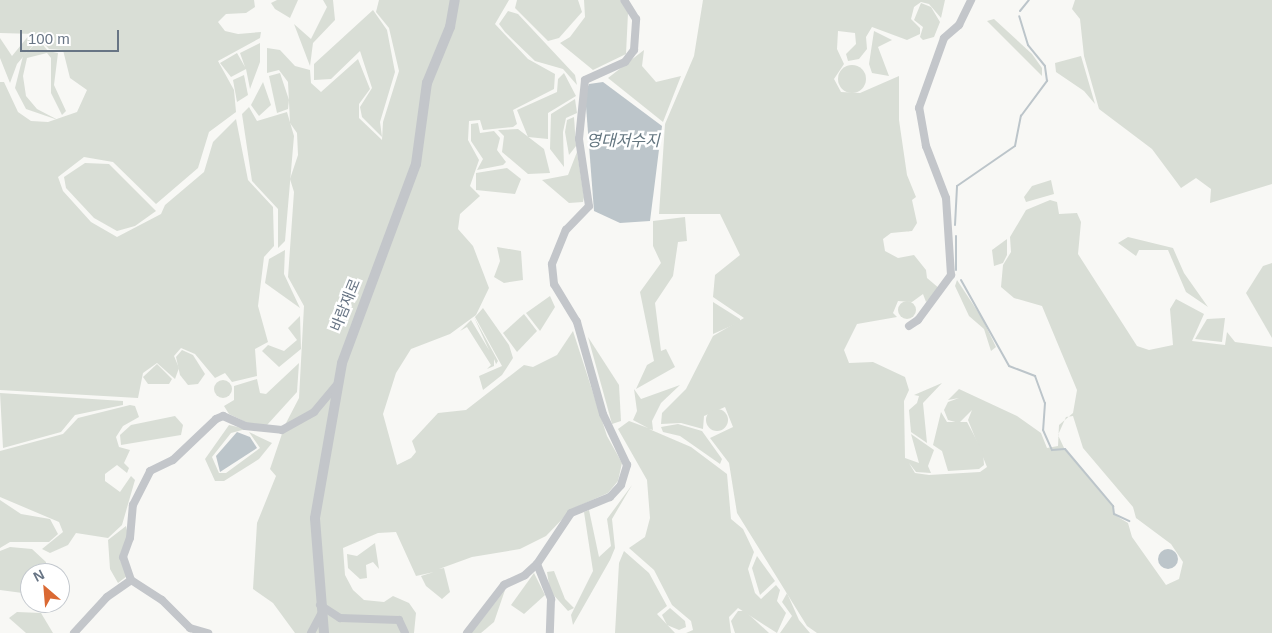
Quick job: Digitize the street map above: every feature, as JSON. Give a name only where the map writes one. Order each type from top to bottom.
[{"type":"street","name":"바람재로","points":[[324,633],[315,518],[346,341],[416,164],[427,83],[450,27],[455,0]]},
{"type":"street","points":[[467,633],[504,585],[525,575],[536,564],[571,513],[610,497],[620,485],[627,465],[603,414],[578,322],[554,284],[552,264],[566,230],[588,206],[579,139],[585,80],[625,62],[634,50],[636,19],[624,0]]},
{"type":"street","points":[[908,326],[918,320],[951,275],[946,198],[926,146],[919,108],[944,38],[959,25],[971,0]]},
{"type":"street","points":[[208,633],[190,628],[162,600],[132,580],[123,557],[130,538],[132,505],[150,471],[173,460],[216,419],[223,416],[245,426],[282,430],[314,412],[339,382]]},
{"type":"street","points":[[536,564],[550,599],[550,633]]},
{"type":"street","points":[[74,633],[107,597],[132,580]]},
{"type":"street","points":[[311,633],[321,610],[340,618],[399,620],[405,633]]},
{"type":"shaded area","points":[[0,0],[254,0],[255,7],[246,13],[226,14],[218,22],[225,31],[238,34],[261,32],[260,38],[218,61],[234,90],[236,112],[209,132],[198,168],[156,204],[113,162],[84,157],[58,177],[63,191],[91,222],[117,237],[161,214],[165,205],[204,172],[213,142],[236,119],[248,180],[273,207],[274,246],[264,257],[258,306],[268,342],[255,349],[257,376],[232,382],[225,373],[215,378],[195,354],[181,348],[174,356],[179,368],[175,379],[157,363],[143,373],[138,398],[0,390],[0,82],[4,82],[18,112],[31,121],[48,122],[77,112],[87,90],[70,78],[63,50],[49,49],[35,34],[0,33]]},
{"type":"shaded area","points":[[277,0],[298,0],[290,18],[275,9],[271,3]]},
{"type":"shaded area","points":[[323,0],[333,0],[335,20],[313,43],[310,66],[294,24],[311,39],[327,7]]},
{"type":"shaded area","points":[[379,0],[509,0],[495,24],[528,59],[555,74],[554,89],[513,110],[517,124],[513,127],[483,130],[480,120],[469,121],[468,140],[479,160],[470,186],[480,196],[460,214],[458,229],[473,246],[489,288],[476,315],[450,334],[411,349],[396,373],[383,414],[397,465],[411,458],[416,452],[412,441],[438,413],[466,410],[524,365],[533,367],[557,355],[573,331],[607,436],[622,463],[618,481],[608,493],[572,509],[546,536],[520,549],[472,557],[439,569],[444,568],[450,592],[442,599],[426,586],[421,576],[434,572],[416,576],[396,532],[378,533],[343,548],[345,575],[353,590],[364,600],[384,602],[393,596],[409,603],[416,613],[414,633],[295,633],[273,603],[253,589],[257,523],[276,476],[270,469],[285,425],[299,398],[304,306],[288,277],[294,192],[290,179],[298,155],[297,133],[290,123],[288,82],[279,70],[267,73],[267,48],[280,50],[295,66],[310,70],[311,83],[321,92],[358,59],[370,89],[359,104],[359,118],[382,140],[383,122],[399,71],[389,28],[376,12]]},
{"type":"shaded area","points":[[517,0],[578,0],[582,12],[559,38],[548,41],[515,8]]},
{"type":"shaded area","points":[[584,0],[620,0],[628,13],[626,54],[593,70],[560,43],[570,37],[585,17]]},
{"type":"shaded area","points":[[703,0],[945,0],[941,18],[929,4],[921,2],[914,7],[911,19],[920,28],[920,34],[907,40],[872,27],[866,37],[867,49],[859,59],[848,61],[846,54],[856,44],[855,33],[838,31],[837,49],[844,64],[834,79],[841,92],[860,93],[899,76],[899,120],[907,175],[916,197],[912,200],[917,223],[912,231],[891,233],[883,239],[885,251],[898,258],[914,255],[926,270],[927,278],[940,289],[926,302],[923,294],[912,302],[898,301],[893,313],[897,317],[857,324],[844,350],[849,363],[873,362],[905,377],[909,390],[904,401],[905,458],[919,463],[911,434],[934,450],[928,466],[931,473],[916,472],[909,463],[915,473],[929,475],[980,472],[987,467],[968,420],[972,410],[959,423],[948,420],[944,410],[948,402],[959,398],[948,400],[959,389],[1017,416],[1041,433],[1047,448],[1058,446],[1058,436],[1065,450],[1113,507],[1113,514],[1128,523],[1132,537],[1166,585],[1179,579],[1183,562],[1171,544],[1136,518],[1133,507],[1083,448],[1073,416],[1069,417],[1073,413],[1077,390],[1042,306],[1014,298],[1001,287],[1003,265],[1011,252],[1010,237],[1026,210],[1050,200],[1057,202],[1059,214],[1077,213],[1081,222],[1078,254],[1137,346],[1149,350],[1173,345],[1170,309],[1176,299],[1204,314],[1192,341],[1225,345],[1227,332],[1235,342],[1272,347],[1272,633],[817,633],[807,626],[737,513],[729,463],[710,438],[733,427],[725,407],[704,416],[703,429],[681,423],[661,424],[662,413],[686,389],[713,336],[744,318],[713,297],[715,275],[740,255],[720,214],[659,214],[665,124],[694,56]]},
{"type":"shaded area","points":[[1075,0],[1272,0],[1272,184],[1210,203],[1211,189],[1196,178],[1181,188],[1152,149],[1099,109],[1084,56],[1080,19],[1072,9]]},
{"type":"shaded area","points":[[921,3],[931,7],[940,22],[934,37],[923,40],[920,37],[923,27],[914,20]]},
{"type":"shaded area","points":[[373,10],[387,30],[395,72],[380,122],[382,137],[362,117],[360,107],[372,88],[360,51],[331,79],[314,80],[314,64]]},
{"type":"shaded area","points":[[508,11],[518,14],[575,75],[577,85],[563,69],[535,61],[505,32],[499,24]]},
{"type":"shaded area","points":[[994,19],[1032,54],[1042,68],[1042,76],[987,21]]},
{"type":"shaded area","points":[[874,31],[892,40],[878,47],[889,76],[872,73],[869,64]]},
{"type":"shaded area","points":[[30,34],[39,38],[17,64],[10,83],[0,58],[0,38],[12,56]]},
{"type":"shaded area","points":[[39,40],[48,51],[58,53],[54,85],[66,111],[62,115],[51,93],[51,58],[47,53],[27,58],[23,76],[26,96],[37,109],[58,120],[26,109],[15,88],[23,56]]},
{"type":"shaded area","points":[[260,43],[260,62],[250,89],[246,69],[231,77],[220,63],[237,53],[245,67],[240,53]]},
{"type":"shaded area","points":[[644,50],[642,66],[656,82],[681,76],[663,122],[608,78]]},
{"type":"shaded area","points":[[1081,56],[1095,104],[1084,91],[1056,72],[1055,63]]},
{"type":"shaded area","points":[[852,65],[862,69],[866,79],[862,89],[852,93],[842,89],[838,79],[842,69]]},
{"type":"shaded area","points":[[280,73],[289,100],[288,109],[277,113],[269,76]]},
{"type":"shaded area","points":[[564,73],[576,96],[548,113],[548,139],[528,137],[517,110],[557,92],[558,79]]},
{"type":"shaded area","points":[[244,75],[248,95],[237,102],[233,80]]},
{"type":"shaded area","points":[[263,82],[271,105],[259,116],[251,105]]},
{"type":"shaded area","points":[[575,99],[577,113],[566,118],[563,132],[564,167],[550,149],[551,114]]},
{"type":"shaded area","points":[[249,107],[257,121],[287,112],[294,136],[285,241],[278,248],[278,209],[252,181],[242,114]]},
{"type":"shaded area","points":[[574,117],[576,146],[569,155],[565,132],[567,120]]},
{"type":"shaded area","points":[[478,123],[480,133],[494,131],[500,138],[497,150],[506,162],[503,165],[477,170],[483,159],[471,141],[471,124]]},
{"type":"shaded area","points":[[518,129],[544,149],[550,173],[528,174],[502,152],[504,136],[498,130]]},
{"type":"shaded area","points":[[577,152],[584,197],[583,202],[569,203],[542,180],[568,175]]},
{"type":"shaded area","points":[[85,163],[109,164],[156,211],[135,226],[117,231],[94,218],[66,188],[64,177]]},
{"type":"shaded area","points":[[507,168],[521,179],[515,194],[476,190],[476,173]]},
{"type":"shaded area","points":[[1051,180],[1054,194],[1026,202],[1024,197],[1032,186]]},
{"type":"shaded area","points":[[685,217],[687,241],[678,242],[673,276],[655,303],[661,351],[666,349],[675,367],[636,389],[647,365],[654,361],[640,292],[661,263],[653,246],[653,221]]},
{"type":"shaded area","points":[[1128,237],[1173,248],[1184,273],[1208,307],[1186,292],[1168,250],[1139,250],[1136,256],[1118,243]]},
{"type":"shaded area","points":[[1007,239],[1007,255],[1003,263],[994,266],[992,250]]},
{"type":"shaded area","points":[[497,247],[521,251],[523,280],[504,283],[494,277],[500,261]]},
{"type":"shaded area","points":[[285,250],[284,274],[300,308],[265,283],[269,259]]},
{"type":"shaded area","points":[[1272,263],[1272,338],[1246,293],[1263,266]]},
{"type":"shaded area","points":[[957,280],[982,318],[996,347],[991,351],[984,329],[969,316],[955,286]]},
{"type":"shaded area","points":[[550,296],[555,307],[540,331],[526,313]]},
{"type":"shaded area","points":[[907,301],[913,304],[916,310],[913,316],[907,319],[901,316],[898,310],[901,304]]},
{"type":"shaded area","points":[[713,302],[740,319],[740,322],[713,334]]},
{"type":"shaded area","points":[[483,308],[509,345],[513,358],[502,375],[483,390],[479,376],[502,366],[475,317]]},
{"type":"shaded area","points":[[524,314],[537,331],[517,352],[503,333]]},
{"type":"shaded area","points":[[300,316],[301,349],[279,367],[262,351],[268,345],[284,351],[297,340],[288,328]]},
{"type":"shaded area","points":[[474,317],[498,361],[495,366],[494,359],[494,366],[487,369],[491,365],[467,327],[460,331],[471,320],[489,350]]},
{"type":"shaded area","points":[[1225,318],[1222,342],[1195,339],[1207,319]]},
{"type":"shaded area","points":[[588,337],[619,385],[621,421],[612,424]]},
{"type":"shaded area","points":[[182,350],[193,355],[205,374],[198,384],[188,385],[180,375],[176,357]]},
{"type":"shaded area","points":[[299,363],[297,392],[267,425],[248,423],[229,414],[224,406],[234,400],[234,386],[257,379],[260,393],[266,394]]},
{"type":"shaded area","points":[[157,364],[172,379],[169,384],[148,384],[143,377]]},
{"type":"shaded area","points":[[219,380],[227,380],[232,385],[230,396],[219,398],[214,393],[214,385]]},
{"type":"shaded area","points":[[942,383],[923,403],[927,443],[911,432],[909,410],[917,403],[919,396],[914,395]]},
{"type":"shaded area","points":[[680,385],[661,403],[652,421],[653,430],[649,429],[691,447],[727,474],[731,519],[743,529],[754,552],[748,569],[755,593],[761,599],[776,585],[780,590],[777,601],[786,613],[777,633],[738,608],[729,617],[731,633],[686,633],[693,630],[691,621],[672,605],[654,570],[629,548],[645,537],[650,518],[647,480],[618,429],[629,421],[648,428],[633,420],[637,411],[634,389],[641,399]]},
{"type":"shaded area","points":[[0,393],[123,401],[123,405],[75,415],[61,432],[3,448]]},
{"type":"shaded area","points":[[130,405],[135,406],[139,417],[123,426],[116,437],[119,447],[130,450],[124,463],[129,468],[127,473],[117,465],[105,474],[105,481],[120,492],[131,476],[135,480],[122,525],[108,538],[76,533],[68,545],[50,553],[42,549],[63,532],[59,522],[0,497],[0,451],[63,434],[78,418]]},
{"type":"shaded area","points":[[717,409],[725,412],[728,420],[725,428],[717,431],[709,428],[706,420],[709,412]]},
{"type":"shaded area","points":[[941,412],[947,422],[967,422],[983,452],[984,465],[979,469],[948,471],[942,451],[933,445]]},
{"type":"shaded area","points":[[175,416],[183,425],[181,435],[121,445],[120,435],[131,425]]},
{"type":"shaded area","points":[[1065,420],[1059,434],[1059,425]]},
{"type":"shaded area","points":[[678,424],[702,431],[722,459],[720,464],[680,436],[663,432],[661,427]]},
{"type":"shaded area","points":[[229,425],[246,429],[231,433],[212,457],[219,473],[226,473],[260,448],[249,432],[272,443],[259,459],[224,481],[215,481],[205,459]]},
{"type":"shaded area","points":[[632,485],[612,519],[615,548],[610,560],[573,625],[571,615],[593,571],[584,512],[589,510],[599,557],[611,546],[607,519]]},
{"type":"shaded area","points":[[0,500],[21,514],[50,519],[58,534],[49,542],[10,542],[0,548]]},
{"type":"shaded area","points":[[126,526],[128,535],[119,557],[127,576],[118,583],[110,569],[108,540]]},
{"type":"shaded area","points":[[375,543],[379,569],[373,562],[366,565],[367,578],[360,579],[348,568],[347,554],[357,556]]},
{"type":"shaded area","points":[[10,547],[32,549],[46,563],[20,563],[20,593],[0,590],[0,551]]},
{"type":"shaded area","points":[[624,551],[649,573],[667,606],[657,614],[675,633],[615,633],[619,563]]},
{"type":"shaded area","points":[[757,556],[775,581],[760,595],[752,568]]},
{"type":"shaded area","points":[[554,571],[565,599],[574,608],[568,611],[550,591],[547,572]]},
{"type":"shaded area","points":[[534,573],[545,595],[524,614],[511,605]]},
{"type":"shaded area","points":[[505,590],[494,622],[481,633],[471,633]]},
{"type":"shaded area","points":[[787,593],[799,620],[810,633],[780,633],[792,616],[782,602]]},
{"type":"shaded area","points":[[670,608],[685,621],[686,627],[679,630],[667,625],[662,615]]},
{"type":"shaded area","points":[[738,611],[745,611],[769,633],[735,633],[731,621]]},
{"type":"shaded area","points":[[17,612],[41,613],[53,633],[26,633],[9,618]]},
{"type":"water","name":"영대저수지","points":[[603,82],[662,126],[650,221],[620,223],[594,211],[585,93],[589,84]]},
{"type":"water","points":[[237,432],[250,437],[257,448],[220,472],[216,456]]},
{"type":"water","points":[[1168,549],[1175,552],[1178,559],[1175,566],[1168,569],[1161,566],[1158,559],[1161,552]]},
{"type":"waterway","points":[[1020,11],[1029,0]]},
{"type":"waterway","points":[[955,225],[957,186],[1015,146],[1021,116],[1047,81],[1045,66],[1028,45],[1019,16]]},
{"type":"waterway","points":[[956,236],[956,270]]},
{"type":"waterway","points":[[961,280],[1009,366],[1035,376],[1045,403],[1043,430],[1052,450],[1065,449],[1113,506],[1114,514],[1129,521]]}]
